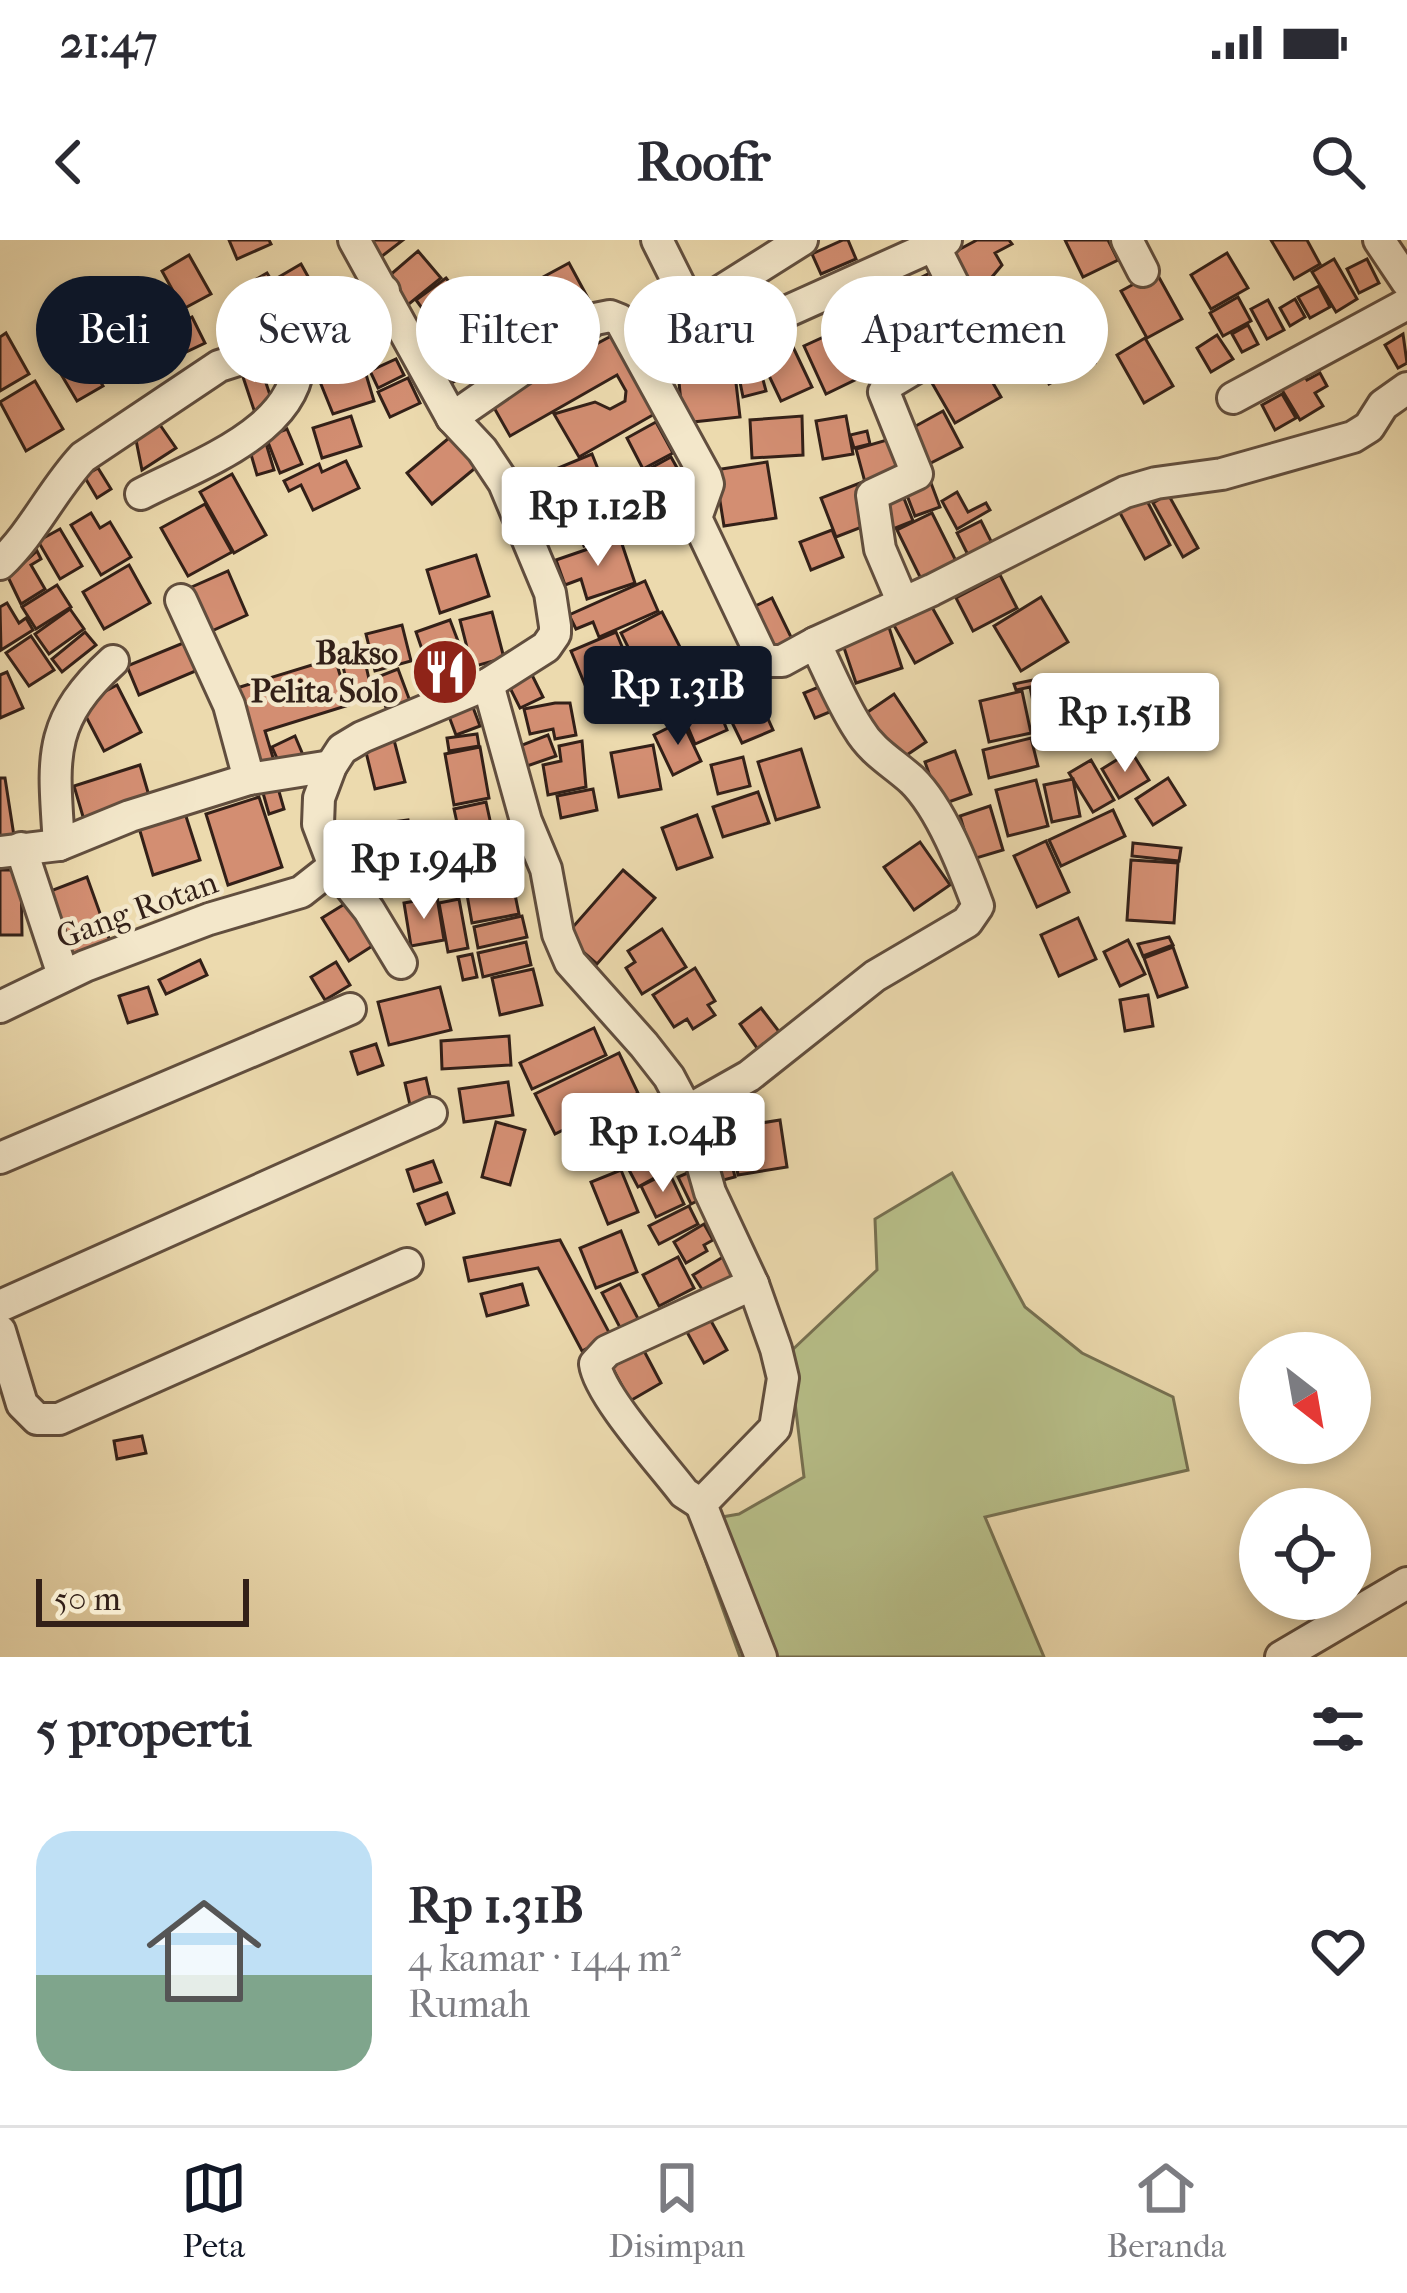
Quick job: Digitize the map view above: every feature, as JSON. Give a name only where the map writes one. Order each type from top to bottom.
[{"type":"street","points":[[354,240],[375,276]]},
{"type":"street","points":[[657,240],[685,296],[695,301],[710,298],[802,240]]},
{"type":"street","points":[[1127,240],[1143,271]]},
{"type":"street","points":[[1379,240],[1407,282]]},
{"type":"street","points":[[797,308],[940,243],[977,331],[890,383],[884,392],[917,474],[872,495],[880,549],[904,603]]},
{"type":"street","points":[[1233,398],[1407,304]]},
{"type":"street","points":[[392,306],[452,418],[504,483],[550,593],[555,626],[546,647],[488,684],[362,736],[342,749],[331,766],[319,798],[318,824],[334,866],[369,910],[401,963]]},
{"type":"street","points":[[452,418],[595,319],[610,316],[624,327]]},
{"type":"street","points":[[0,564],[35,527],[67,473],[83,457],[216,368]]},
{"type":"street","points":[[141,494],[252,435],[284,405],[296,384]]},
{"type":"street","points":[[655,384],[706,477],[708,484],[696,518],[764,662],[775,663],[1124,492],[1222,474],[1353,437],[1407,388]]},
{"type":"street","points":[[182,601],[229,705],[249,779]]},
{"type":"street","points":[[687,1112],[749,1076],[874,976],[967,922],[978,906],[926,797],[878,756],[857,728],[815,643]]},
{"type":"street","points":[[58,845],[54,758],[59,740],[86,686],[113,661]]},
{"type":"street","points":[[488,684],[526,821],[546,869],[558,934],[570,962],[669,1077],[687,1112],[710,1192],[753,1284],[783,1378],[775,1428],[701,1504]]},
{"type":"street","points":[[63,975],[11,850],[58,845],[130,816],[249,779],[331,766]]},
{"type":"street","name":"Gang Rotan","points":[[0,1007],[63,975],[209,919],[301,892],[334,866]]},
{"type":"street","points":[[0,1158],[350,1009]]},
{"type":"street","points":[[0,1306],[431,1113]]},
{"type":"street","points":[[0,1331],[22,1404],[37,1419],[59,1419],[407,1264]]},
{"type":"street","points":[[753,1284],[607,1352],[595,1364],[596,1376],[608,1394],[684,1493],[701,1504],[761,1657]]},
{"type":"street","points":[[1282,1657],[1407,1583]]},
{"type":"green space","points":[[952,1173],[1025,1307],[1082,1353],[1173,1397],[1188,1470],[985,1517],[1044,1657],[740,1657],[697,1537],[723,1522],[722,1517],[739,1514],[804,1477],[789,1353],[877,1270],[875,1219]]},
{"type":"building","points":[[229,240],[269,240],[271,244],[237,259]]},
{"type":"building","points":[[361,240],[403,240],[377,260]]},
{"type":"building","points":[[848,240],[856,259],[821,274],[812,254]]},
{"type":"building","points":[[977,240],[1009,240],[1012,244],[995,253],[1002,265],[993,276],[955,276],[945,257]]},
{"type":"building","points":[[1065,240],[1108,240],[1118,260],[1083,276]]},
{"type":"building","points":[[1271,240],[1307,240],[1320,264],[1294,279]]},
{"type":"building","points":[[418,251],[439,276],[416,276],[416,298],[404,308],[392,294],[389,276]]},
{"type":"building","points":[[1227,253],[1248,288],[1211,309],[1191,275]]},
{"type":"building","points":[[189,255],[211,294],[192,304],[192,276],[165,276],[162,271]]},
{"type":"building","points":[[1334,259],[1357,299],[1336,312],[1312,272]]},
{"type":"building","points":[[1367,259],[1379,283],[1359,293],[1347,269]]},
{"type":"building","points":[[569,263],[576,276],[545,276]]},
{"type":"building","points":[[301,264],[308,276],[281,276]]},
{"type":"building","points":[[1156,272],[1182,319],[1147,338],[1121,291]]},
{"type":"building","points":[[1319,286],[1330,307],[1310,318],[1298,297]]},
{"type":"building","points":[[1238,297],[1251,321],[1223,336],[1210,313]]},
{"type":"building","points":[[1295,299],[1305,317],[1290,326],[1280,308]]},
{"type":"building","points":[[1268,300],[1284,330],[1267,339],[1251,309]]},
{"type":"building","points":[[192,317],[205,343],[192,349]]},
{"type":"building","points":[[1248,325],[1258,344],[1242,352],[1232,334]]},
{"type":"building","points":[[6,333],[29,374],[0,391],[0,337]]},
{"type":"building","points":[[615,334],[624,350],[624,384],[643,384],[658,412],[579,457],[554,414],[595,402],[610,409],[625,401],[626,391],[617,375],[510,436],[488,397],[511,384],[600,384],[600,342]]},
{"type":"building","points":[[1403,334],[1407,363],[1398,368],[1385,345]]},
{"type":"building","points":[[1217,335],[1233,359],[1211,372],[1197,348]]},
{"type":"building","points":[[821,338],[821,383],[804,346]]},
{"type":"building","points":[[1145,338],[1173,386],[1144,403],[1117,355]]},
{"type":"building","points":[[797,355],[812,387],[781,401],[773,384],[797,384]]},
{"type":"building","points":[[396,359],[404,375],[392,381],[392,361]]},
{"type":"building","points":[[1299,366],[1307,380],[1320,373],[1327,386],[1315,393],[1323,406],[1300,420],[1276,380]]},
{"type":"building","points":[[408,378],[420,403],[390,417],[378,392]]},
{"type":"building","points":[[35,381],[63,429],[26,451],[0,402]]},
{"type":"building","points":[[67,384],[102,384],[103,386],[77,401]]},
{"type":"building","points":[[245,384],[266,384],[274,407],[255,413]]},
{"type":"building","points":[[321,384],[369,384],[374,401],[333,414]]},
{"type":"building","points":[[679,384],[736,384],[740,417],[683,423]]},
{"type":"building","points":[[740,384],[764,384],[766,391],[743,397]]},
{"type":"building","points":[[821,384],[847,384],[826,394]]},
{"type":"building","points":[[933,384],[994,384],[1001,397],[955,423]]},
{"type":"building","points":[[1282,394],[1296,418],[1275,430],[1262,405]]},
{"type":"building","points":[[943,411],[962,447],[921,468],[903,433]]},
{"type":"building","points":[[351,416],[361,446],[322,458],[313,428]]},
{"type":"building","points":[[802,416],[803,455],[752,458],[750,420]]},
{"type":"building","points":[[846,416],[853,454],[823,459],[816,421]]},
{"type":"building","points":[[158,422],[176,448],[142,470],[135,435]]},
{"type":"building","points":[[656,422],[673,453],[643,469],[627,438]]},
{"type":"building","points":[[287,429],[302,464],[280,473],[266,437]]},
{"type":"building","points":[[867,431],[870,444],[854,448],[850,435]]},
{"type":"building","points":[[455,433],[480,464],[432,504],[407,473]]},
{"type":"building","points":[[897,437],[907,474],[866,486],[856,449]]},
{"type":"building","points":[[265,440],[274,470],[257,475],[248,444]]},
{"type":"building","points":[[592,454],[605,487],[545,506],[539,493],[551,488],[546,473]]},
{"type":"building","points":[[671,457],[686,484],[664,496],[649,469]]},
{"type":"building","points":[[346,461],[359,488],[313,510],[301,485],[289,491],[284,481],[319,464],[322,472]]},
{"type":"building","points":[[767,462],[776,518],[724,526],[715,470]]},
{"type":"building","points":[[98,468],[111,489],[97,498],[84,476]]},
{"type":"building","points":[[641,470],[661,526],[626,538],[606,483]]},
{"type":"building","points":[[232,474],[266,535],[234,553],[200,492]]},
{"type":"building","points":[[928,475],[940,507],[915,516],[903,485]]},
{"type":"building","points":[[860,483],[875,522],[836,537],[821,498]]},
{"type":"building","points":[[899,486],[913,521],[888,531],[875,496]]},
{"type":"building","points":[[957,492],[968,512],[986,503],[990,510],[957,529],[942,501]]},
{"type":"building","points":[[600,493],[615,535],[584,546],[569,505]]},
{"type":"building","points":[[1168,494],[1198,548],[1183,557],[1153,503]]},
{"type":"building","points":[[1145,497],[1170,545],[1145,559],[1119,511]]},
{"type":"building","points":[[205,504],[232,552],[188,576],[161,528]]},
{"type":"building","points":[[91,513],[100,528],[110,522],[131,557],[101,575],[71,525]]},
{"type":"building","points":[[932,513],[959,567],[924,585],[897,530]]},
{"type":"building","points":[[981,521],[993,545],[969,557],[957,533]]},
{"type":"building","points":[[60,529],[82,566],[60,579],[38,541]]},
{"type":"building","points":[[832,530],[843,557],[811,570],[800,542]]},
{"type":"building","points":[[620,538],[635,583],[587,599],[581,579],[565,585],[556,560]]},
{"type":"building","points":[[37,551],[41,559],[31,565],[45,589],[21,604],[8,577]]},
{"type":"building","points":[[476,555],[489,596],[440,613],[427,570]]},
{"type":"building","points":[[129,565],[150,603],[104,629],[83,592]]},
{"type":"building","points":[[228,571],[247,615],[205,634],[185,590]]},
{"type":"building","points":[[1000,575],[1017,608],[973,631],[956,598]]},
{"type":"building","points":[[645,581],[658,611],[599,637],[593,622],[576,629],[569,615]]},
{"type":"building","points":[[57,585],[71,607],[36,629],[22,607]]},
{"type":"building","points":[[1041,597],[1068,642],[1021,671],[994,626]]},
{"type":"building","points":[[772,598],[792,639],[767,651],[747,610]]},
{"type":"building","points":[[928,600],[952,643],[915,663],[891,620]]},
{"type":"building","points":[[7,603],[19,623],[26,618],[33,630],[1,650],[0,607]]},
{"type":"building","points":[[70,609],[84,629],[49,654],[35,634]]},
{"type":"building","points":[[492,612],[504,658],[472,667],[460,620]]},
{"type":"building","points":[[662,612],[683,653],[641,673],[621,633]]},
{"type":"building","points":[[450,620],[461,649],[426,661],[416,632]]},
{"type":"building","points":[[887,621],[902,668],[856,683],[840,636]]},
{"type":"building","points":[[402,625],[411,661],[375,671],[366,634]]},
{"type":"building","points":[[85,632],[96,645],[62,672],[52,659]]},
{"type":"building","points":[[616,632],[633,673],[588,692],[571,651]]},
{"type":"building","points":[[31,636],[54,670],[29,686],[6,653]]},
{"type":"building","points":[[193,639],[205,667],[139,695],[127,666]]},
{"type":"building","points":[[362,648],[371,688],[349,693],[340,653]]},
{"type":"building","points":[[450,657],[459,683],[426,694],[417,668]]},
{"type":"building","points":[[335,658],[349,705],[265,731],[274,761],[250,768],[227,691]]},
{"type":"building","points":[[398,669],[411,704],[388,713],[375,678]]},
{"type":"building","points":[[7,672],[23,708],[0,718],[0,675]]},
{"type":"building","points":[[732,672],[742,694],[760,686],[764,697],[759,699],[773,730],[742,743],[712,681]]},
{"type":"building","points":[[532,675],[543,697],[520,708],[509,686]]},
{"type":"building","points":[[1038,679],[1047,713],[1036,716],[1030,687],[1016,690],[1014,684]]},
{"type":"building","points":[[831,682],[842,707],[815,718],[804,693]]},
{"type":"building","points":[[117,685],[141,732],[104,751],[80,705]]},
{"type":"building","points":[[1022,691],[1031,733],[989,742],[980,701]]},
{"type":"building","points":[[894,694],[926,742],[892,765],[859,718]]},
{"type":"building","points":[[715,700],[727,730],[695,744],[682,713]]},
{"type":"building","points":[[471,702],[480,726],[456,735],[447,711]]},
{"type":"building","points":[[570,703],[576,735],[555,739],[553,729],[530,734],[524,709]]},
{"type":"building","points":[[682,721],[701,761],[673,775],[654,735]]},
{"type":"building","points":[[477,734],[479,746],[449,751],[447,738]]},
{"type":"building","points":[[548,735],[556,756],[524,767],[517,747]]},
{"type":"building","points":[[295,736],[303,755],[280,765],[272,747]]},
{"type":"building","points":[[1031,738],[1038,766],[989,778],[983,750]]},
{"type":"building","points":[[394,740],[405,782],[375,789],[365,748]]},
{"type":"building","points":[[582,741],[586,787],[548,795],[543,765],[561,761],[559,746]]},
{"type":"building","points":[[653,745],[661,789],[619,797],[611,753]]},
{"type":"building","points":[[480,747],[489,798],[454,805],[445,754]]},
{"type":"building","points":[[801,749],[819,807],[776,820],[758,762]]},
{"type":"building","points":[[955,751],[971,794],[940,805],[925,762]]},
{"type":"building","points":[[1131,751],[1149,780],[1119,798],[1102,769]]},
{"type":"building","points":[[743,757],[750,786],[718,794],[711,765]]},
{"type":"building","points":[[1091,760],[1114,800],[1093,812],[1069,773]]},
{"type":"building","points":[[140,765],[150,799],[84,820],[74,786]]},
{"type":"building","points":[[0,778],[5,778],[14,836],[0,838]]},
{"type":"building","points":[[1168,778],[1185,805],[1153,825],[1136,799]]},
{"type":"building","points":[[1073,779],[1080,816],[1052,822],[1044,785]]},
{"type":"building","points":[[1036,780],[1048,826],[1008,836],[996,790]]},
{"type":"building","points":[[278,788],[284,809],[269,814],[263,793]]},
{"type":"building","points":[[593,789],[597,810],[561,818],[557,796]]},
{"type":"building","points":[[758,792],[769,823],[723,837],[713,807]]},
{"type":"building","points":[[259,797],[282,867],[228,885],[206,814]]},
{"type":"building","points":[[486,802],[493,834],[461,841],[454,809]]},
{"type":"building","points":[[990,806],[1003,850],[973,859],[960,816]]},
{"type":"building","points":[[183,807],[200,860],[153,875],[137,821]]},
{"type":"building","points":[[1113,810],[1125,836],[1061,866],[1049,840]]},
{"type":"building","points":[[697,815],[712,857],[677,869],[662,828]]},
{"type":"building","points":[[408,820],[414,864],[352,872],[347,828]]},
{"type":"building","points":[[1046,841],[1069,892],[1037,907],[1014,856]]},
{"type":"building","points":[[920,842],[950,885],[914,910],[884,867]]},
{"type":"building","points":[[1133,843],[1181,848],[1179,861],[1132,856]]},
{"type":"building","points":[[1131,860],[1178,863],[1174,923],[1127,920]]},
{"type":"building","points":[[0,870],[21,870],[22,935],[0,935]]},
{"type":"building","points":[[623,870],[655,898],[597,964],[565,936]]},
{"type":"building","points":[[87,877],[111,944],[64,960],[40,895]]},
{"type":"building","points":[[512,880],[519,914],[472,923],[466,889]]},
{"type":"building","points":[[437,897],[444,940],[411,946],[404,903]]},
{"type":"building","points":[[459,899],[468,948],[448,952],[439,903]]},
{"type":"building","points":[[351,900],[377,943],[349,961],[322,918]]},
{"type":"building","points":[[522,916],[527,937],[478,948],[474,927]]},
{"type":"building","points":[[1078,918],[1096,959],[1059,976],[1041,935]]},
{"type":"building","points":[[662,929],[686,967],[642,994],[626,968],[635,962],[628,951]]},
{"type":"building","points":[[1169,937],[1173,945],[1143,956],[1138,944]]},
{"type":"building","points":[[1128,940],[1145,974],[1120,986],[1104,952]]},
{"type":"building","points":[[526,942],[531,965],[483,977],[478,953]]},
{"type":"building","points":[[1173,947],[1187,987],[1158,997],[1144,958]]},
{"type":"building","points":[[472,954],[477,977],[463,980],[458,957]]},
{"type":"building","points":[[200,960],[207,975],[166,994],[159,980]]},
{"type":"building","points":[[336,962],[350,985],[325,1000],[311,977]]},
{"type":"building","points":[[695,968],[715,1001],[708,1005],[715,1015],[693,1029],[687,1019],[674,1027],[653,995]]},
{"type":"building","points":[[533,969],[542,1005],[500,1015],[492,978]]},
{"type":"building","points":[[148,987],[157,1014],[128,1023],[119,996]]},
{"type":"building","points":[[440,987],[451,1030],[389,1045],[378,1002]]},
{"type":"building","points":[[1148,995],[1153,1026],[1125,1031],[1120,1000]]},
{"type":"building","points":[[761,1008],[784,1038],[762,1055],[740,1024]]},
{"type":"building","points":[[594,1028],[606,1055],[532,1089],[520,1063]]},
{"type":"building","points":[[509,1036],[511,1065],[442,1069],[441,1041]]},
{"type":"building","points":[[376,1044],[383,1065],[358,1074],[351,1052]]},
{"type":"building","points":[[619,1053],[638,1093],[555,1134],[535,1094]]},
{"type":"building","points":[[426,1078],[433,1109],[412,1114],[405,1083]]},
{"type":"building","points":[[508,1082],[513,1115],[464,1122],[459,1089]]},
{"type":"building","points":[[780,1120],[787,1167],[738,1175],[732,1140],[757,1136],[755,1124]]},
{"type":"building","points":[[496,1122],[525,1130],[510,1185],[482,1177]]},
{"type":"building","points":[[726,1141],[735,1177],[712,1183],[703,1147]]},
{"type":"building","points":[[663,1146],[674,1167],[638,1187],[627,1166]]},
{"type":"building","points":[[433,1161],[441,1182],[414,1191],[407,1170]]},
{"type":"building","points":[[621,1170],[638,1212],[608,1224],[591,1182]]},
{"type":"building","points":[[692,1171],[705,1197],[691,1204],[678,1177]]},
{"type":"building","points":[[669,1172],[684,1204],[656,1217],[641,1186]]},
{"type":"building","points":[[447,1193],[454,1213],[426,1224],[418,1204]]},
{"type":"building","points":[[689,1206],[698,1224],[659,1244],[649,1226]]},
{"type":"building","points":[[704,1224],[713,1240],[704,1245],[707,1251],[686,1263],[674,1242]]},
{"type":"building","points":[[621,1231],[637,1272],[596,1288],[580,1248]]},
{"type":"building","points":[[560,1240],[611,1336],[582,1351],[538,1268],[469,1281],[464,1258]]},
{"type":"building","points":[[678,1257],[694,1288],[659,1306],[643,1275]]},
{"type":"building","points":[[723,1257],[734,1276],[705,1294],[693,1275]]},
{"type":"building","points":[[522,1284],[528,1305],[487,1316],[481,1294]]},
{"type":"building","points":[[620,1284],[644,1330],[626,1339],[602,1293]]},
{"type":"building","points":[[705,1310],[727,1350],[704,1363],[682,1323]]},
{"type":"building","points":[[643,1349],[661,1383],[630,1401],[612,1367]]},
{"type":"building","points":[[142,1436],[146,1453],[117,1459],[114,1441]]},
{"type":"place","name":"Bakso Pelita Solo","points":[[445,672]]}]
